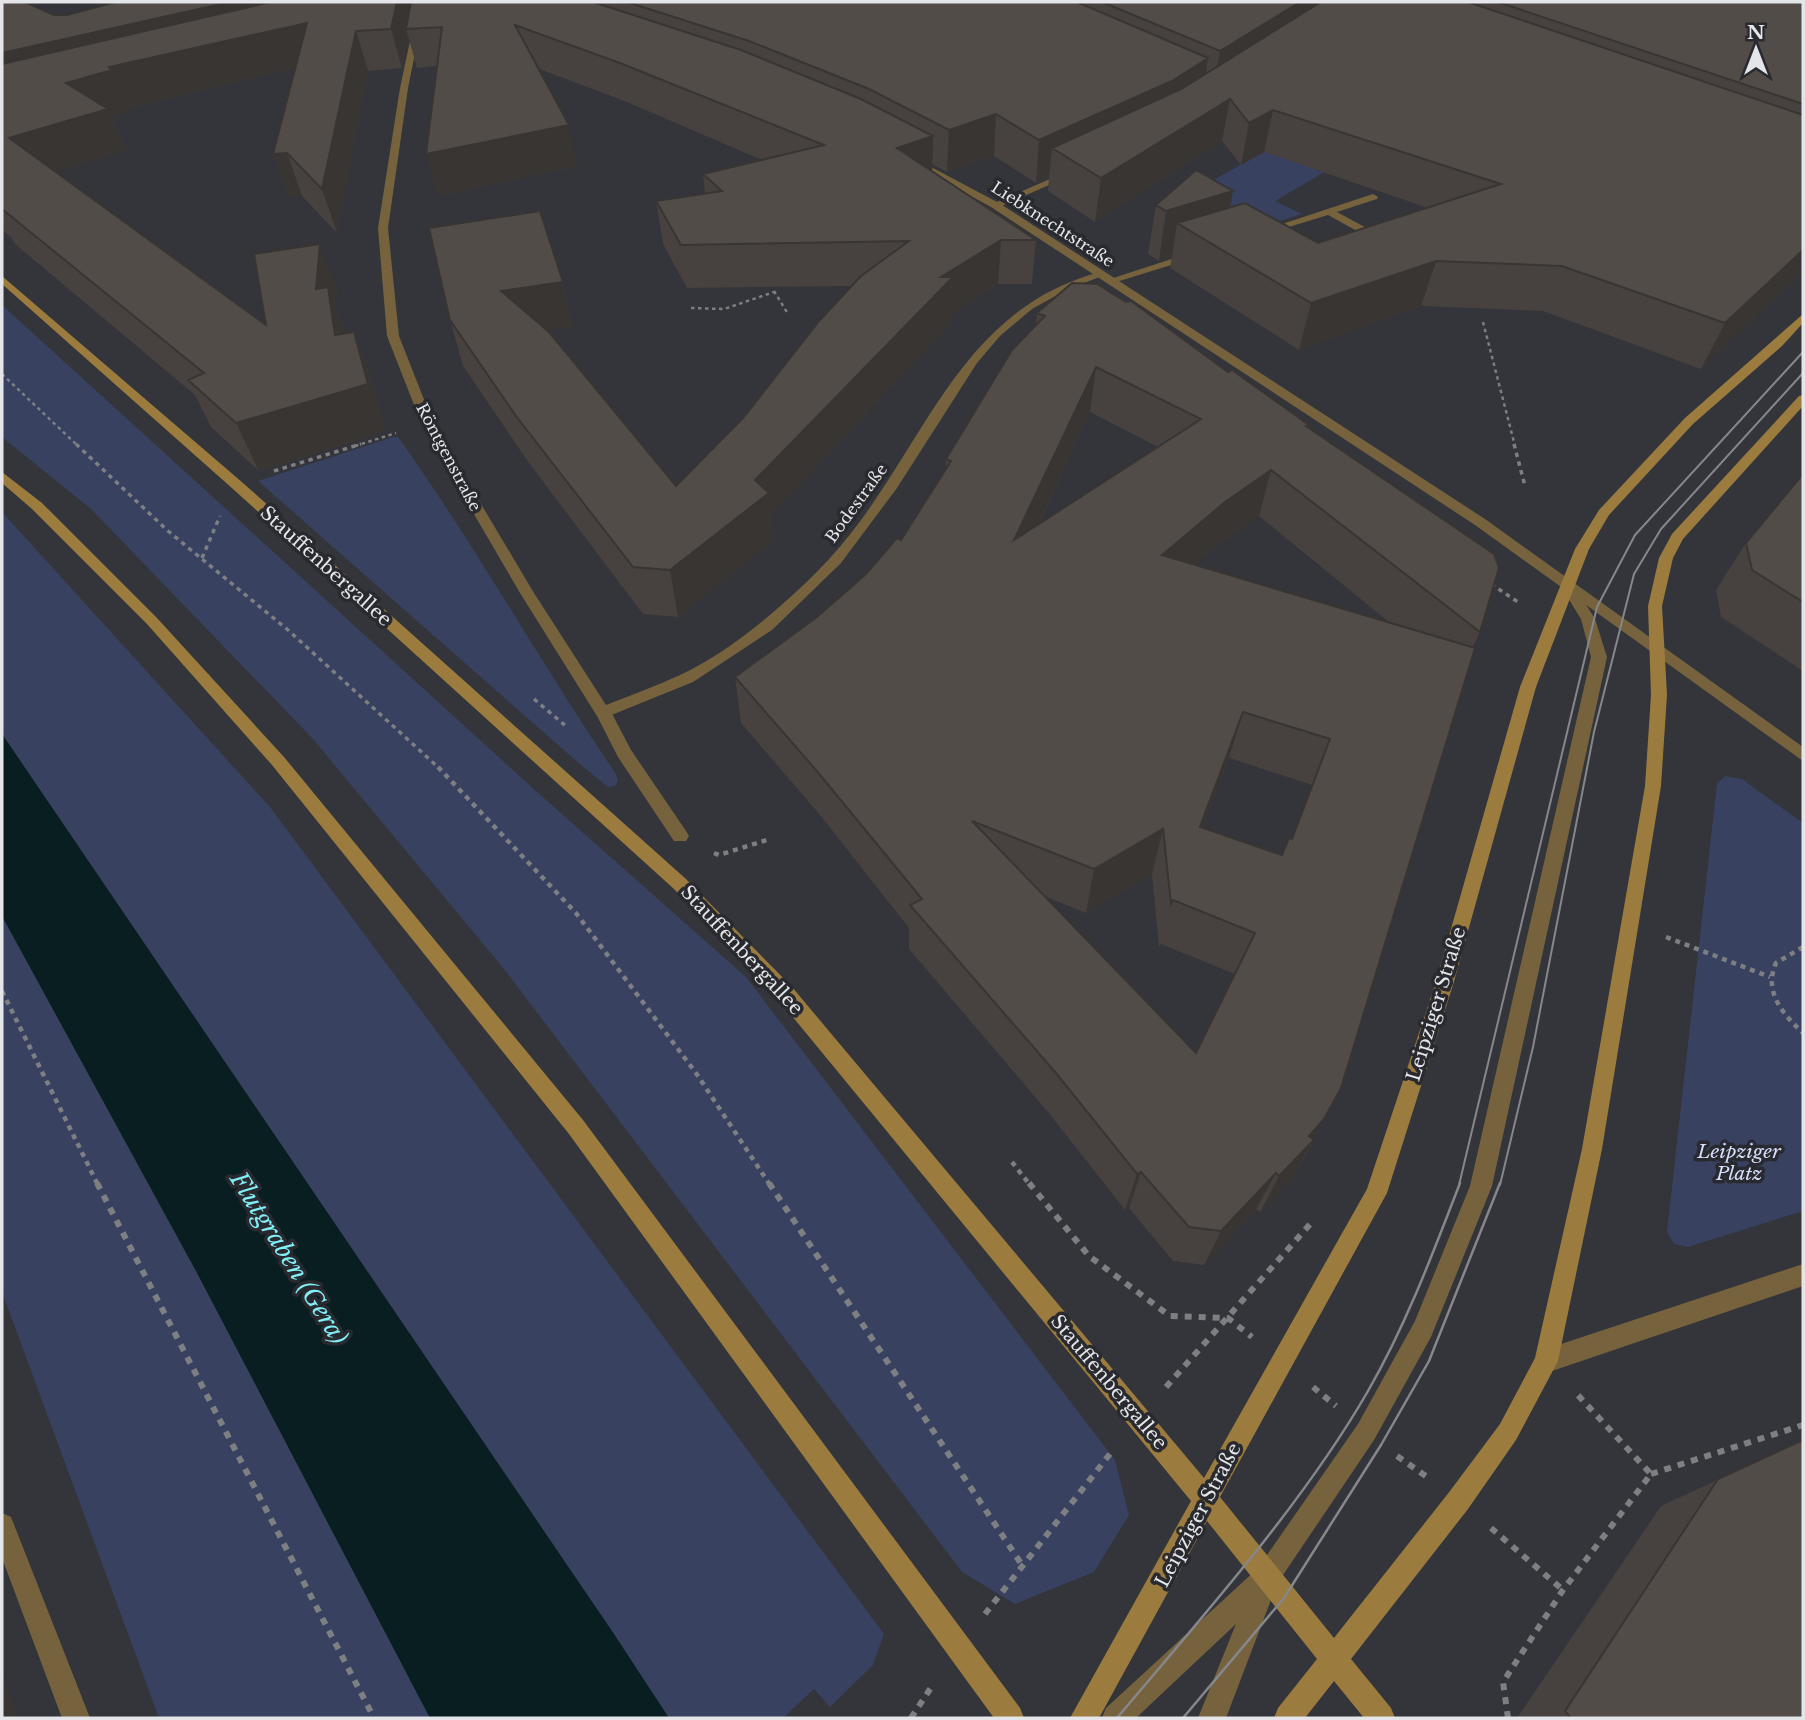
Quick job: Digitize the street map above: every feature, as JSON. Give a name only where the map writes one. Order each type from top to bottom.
[{"type":"main road","name":"Stauffenbergallee","points":[[2,279],[238,486],[689,894],[785,993],[1140,1417],[1381,1718]]},
{"type":"main road","name":"Leipziger Straße","points":[[1084,1718],[1207,1502],[1259,1399],[1376,1193],[1444,985],[1528,687],[1582,550],[1619,495],[1689,421],[1778,344],[1803,317]]},
{"type":"main road","points":[[1288,1718],[1501,1441],[1546,1361],[1592,1149],[1655,770],[1660,695],[1655,606],[1665,558],[1677,537],[1803,399]]},
{"type":"main road","points":[[2,476],[37,506],[152,621],[278,761],[567,1117],[1010,1718]]},
{"type":"street","name":"Röntgenstraße","points":[[429,24],[411,27],[383,228],[393,336],[428,425],[527,593],[603,712],[624,753],[680,836]]},
{"type":"street","name":"Liebknechtstraße","points":[[899,153],[995,205],[1480,522],[1538,564]]},
{"type":"street","points":[[995,205],[1084,167]]},
{"type":"street","points":[[1254,235],[1373,197]]},
{"type":"street","points":[[1329,211],[1393,246],[1371,253]]},
{"type":"street","name":"Bodestraße","points":[[603,712],[688,678],[767,627],[836,560],[890,488],[972,361],[996,334],[1028,307],[1064,287],[1204,251]]},
{"type":"street","points":[[1538,564],[1803,755]]},
{"type":"street","points":[[1116,1718],[1267,1577],[1366,1432],[1423,1329],[1481,1186],[1599,657],[1593,626],[1582,603],[1567,585]]},
{"type":"street","points":[[1546,1361],[1803,1275]]},
{"type":"street","points":[[2,1526],[76,1718]]},
{"type":"street","points":[[1212,1718],[1267,1577]]},
{"type":"path","points":[[691,308],[724,309],[774,290],[788,314]]},
{"type":"path","points":[[1483,322],[1525,486]]},
{"type":"path","points":[[2,374],[168,531],[288,630],[434,763],[576,913],[696,1073],[1023,1565]]},
{"type":"path","points":[[202,558],[238,486],[257,476],[428,425]]},
{"type":"path","points":[[1519,618],[1538,564]]},
{"type":"path","points":[[1482,577],[1522,605]]},
{"type":"path","points":[[680,836],[719,855],[767,840]]},
{"type":"path","points":[[1630,924],[1770,978]]},
{"type":"path","points":[[1803,947],[1787,952],[1774,962],[1770,978],[1772,993],[1781,1010],[1803,1033]]},
{"type":"path","points":[[2,991],[155,1300],[374,1718]]},
{"type":"path","points":[[1012,1162],[1089,1256],[1170,1316],[1228,1318]]},
{"type":"path","points":[[1140,1417],[1314,1220]]},
{"type":"path","points":[[1546,1361],[1651,1474]]},
{"type":"path","points":[[1508,1718],[1503,1682],[1563,1591],[1651,1474],[1803,1425]]},
{"type":"path","points":[[988,1609],[1115,1448]]},
{"type":"path","points":[[911,1718],[928,1693]]},
{"type":"green space","points":[[1451,98],[1275,201],[1302,214],[1254,229],[1190,193],[1267,150]]},
{"type":"green space","points":[[2,305],[536,791],[746,977],[1115,1460],[1129,1515],[1094,1572],[1015,1604],[962,1572],[504,969],[313,739],[91,509],[2,437]]},
{"type":"green space","points":[[398,437],[427,478],[616,774],[618,781],[615,786],[608,787],[582,766],[258,481]]},
{"type":"green space","points":[[2,512],[270,807],[884,1634],[873,1665],[830,1707],[814,1689],[783,1718],[669,1718],[2,734]]},
{"type":"green space","name":"Leipziger Platz","points":[[1725,776],[1742,779],[1803,823],[1803,1211],[1688,1247],[1674,1244],[1667,1232],[1717,783]]},
{"type":"green space","points":[[2,916],[196,1271],[430,1718],[159,1718],[2,1292]]},
{"type":"water","name":"Flutgraben (Gera)","points":[[2,734],[669,1718],[430,1718],[196,1271],[2,916]]},
{"type":"building","points":[[2,2],[25,2],[54,15],[67,15],[116,2],[230,2],[2,53]]},
{"type":"building","points":[[271,2],[397,2],[391,29],[356,31],[322,189],[287,153],[273,154],[307,23],[109,67],[112,70],[66,83],[108,109],[9,138],[266,325],[254,254],[320,244],[316,289],[328,287],[335,335],[354,332],[368,384],[236,423],[188,380],[204,373],[2,209],[2,64]]},
{"type":"building","points":[[411,2],[593,2],[741,50],[861,99],[933,136],[897,148],[1036,240],[1001,240],[941,277],[953,277],[755,480],[769,493],[670,570],[633,567],[516,416],[450,320],[429,228],[540,211],[563,282],[501,291],[549,332],[676,486],[743,418],[820,320],[861,276],[909,241],[681,245],[656,201],[722,191],[703,174],[824,145],[620,63],[515,25],[569,125],[426,154],[442,27],[406,29]]},
{"type":"building","points":[[627,2],[1077,2],[1208,58],[1172,81],[1039,140],[996,114],[949,130],[869,89],[749,41]]},
{"type":"building","points":[[1102,2],[1300,2],[1220,51]]},
{"type":"building","points":[[1321,2],[1468,2],[1803,115],[1803,250],[1725,323],[1562,266],[1436,261],[1311,303],[1177,223],[1245,203],[1318,243],[1501,184],[1273,110],[1249,123],[1230,99],[1101,178],[1052,148],[1181,89]]},
{"type":"building","points":[[1498,2],[1803,2],[1803,104]]},
{"type":"building","points":[[1196,170],[1233,191],[1166,211],[1156,205]]},
{"type":"building","points":[[1072,283],[1097,284],[1126,302],[1131,301],[1228,372],[1232,370],[1309,425],[1306,426],[1494,554],[1499,568],[1480,632],[1271,470],[1225,502],[1162,555],[1475,648],[1341,1088],[1324,1119],[1309,1136],[1314,1140],[1279,1176],[1276,1173],[1221,1231],[1189,1227],[1141,1172],[1137,1174],[1056,1073],[910,905],[922,899],[735,677],[817,617],[866,574],[897,538],[901,540],[951,461],[946,459],[1012,350],[1045,316],[1037,313]],"holes":[[[1096,367],[1201,419],[1014,540]],[[1243,712],[1330,739],[1292,839],[1289,838],[1282,855],[1200,827]],[[972,821],[1094,869],[1163,829],[1171,904],[1173,900],[1255,933],[1196,1053]]]},
{"type":"building","points":[[1803,474],[1803,602],[1752,570],[1746,543]]},
{"type":"building","points":[[1803,1440],[1803,1718],[1571,1718],[1565,1711],[1718,1479]]},
{"type":"tram line","points":[[1459,1185],[1597,607],[1635,535],[1803,352]]},
{"type":"tram line","points":[[1500,1185],[1533,1047],[1594,732],[1634,574],[1661,529],[1803,373]]},
{"type":"tram line","points":[[1117,1718],[1250,1559],[1342,1433],[1395,1340],[1460,1183]]},
{"type":"tram line","points":[[1183,1718],[1284,1598],[1381,1445],[1429,1361],[1500,1183]]}]
